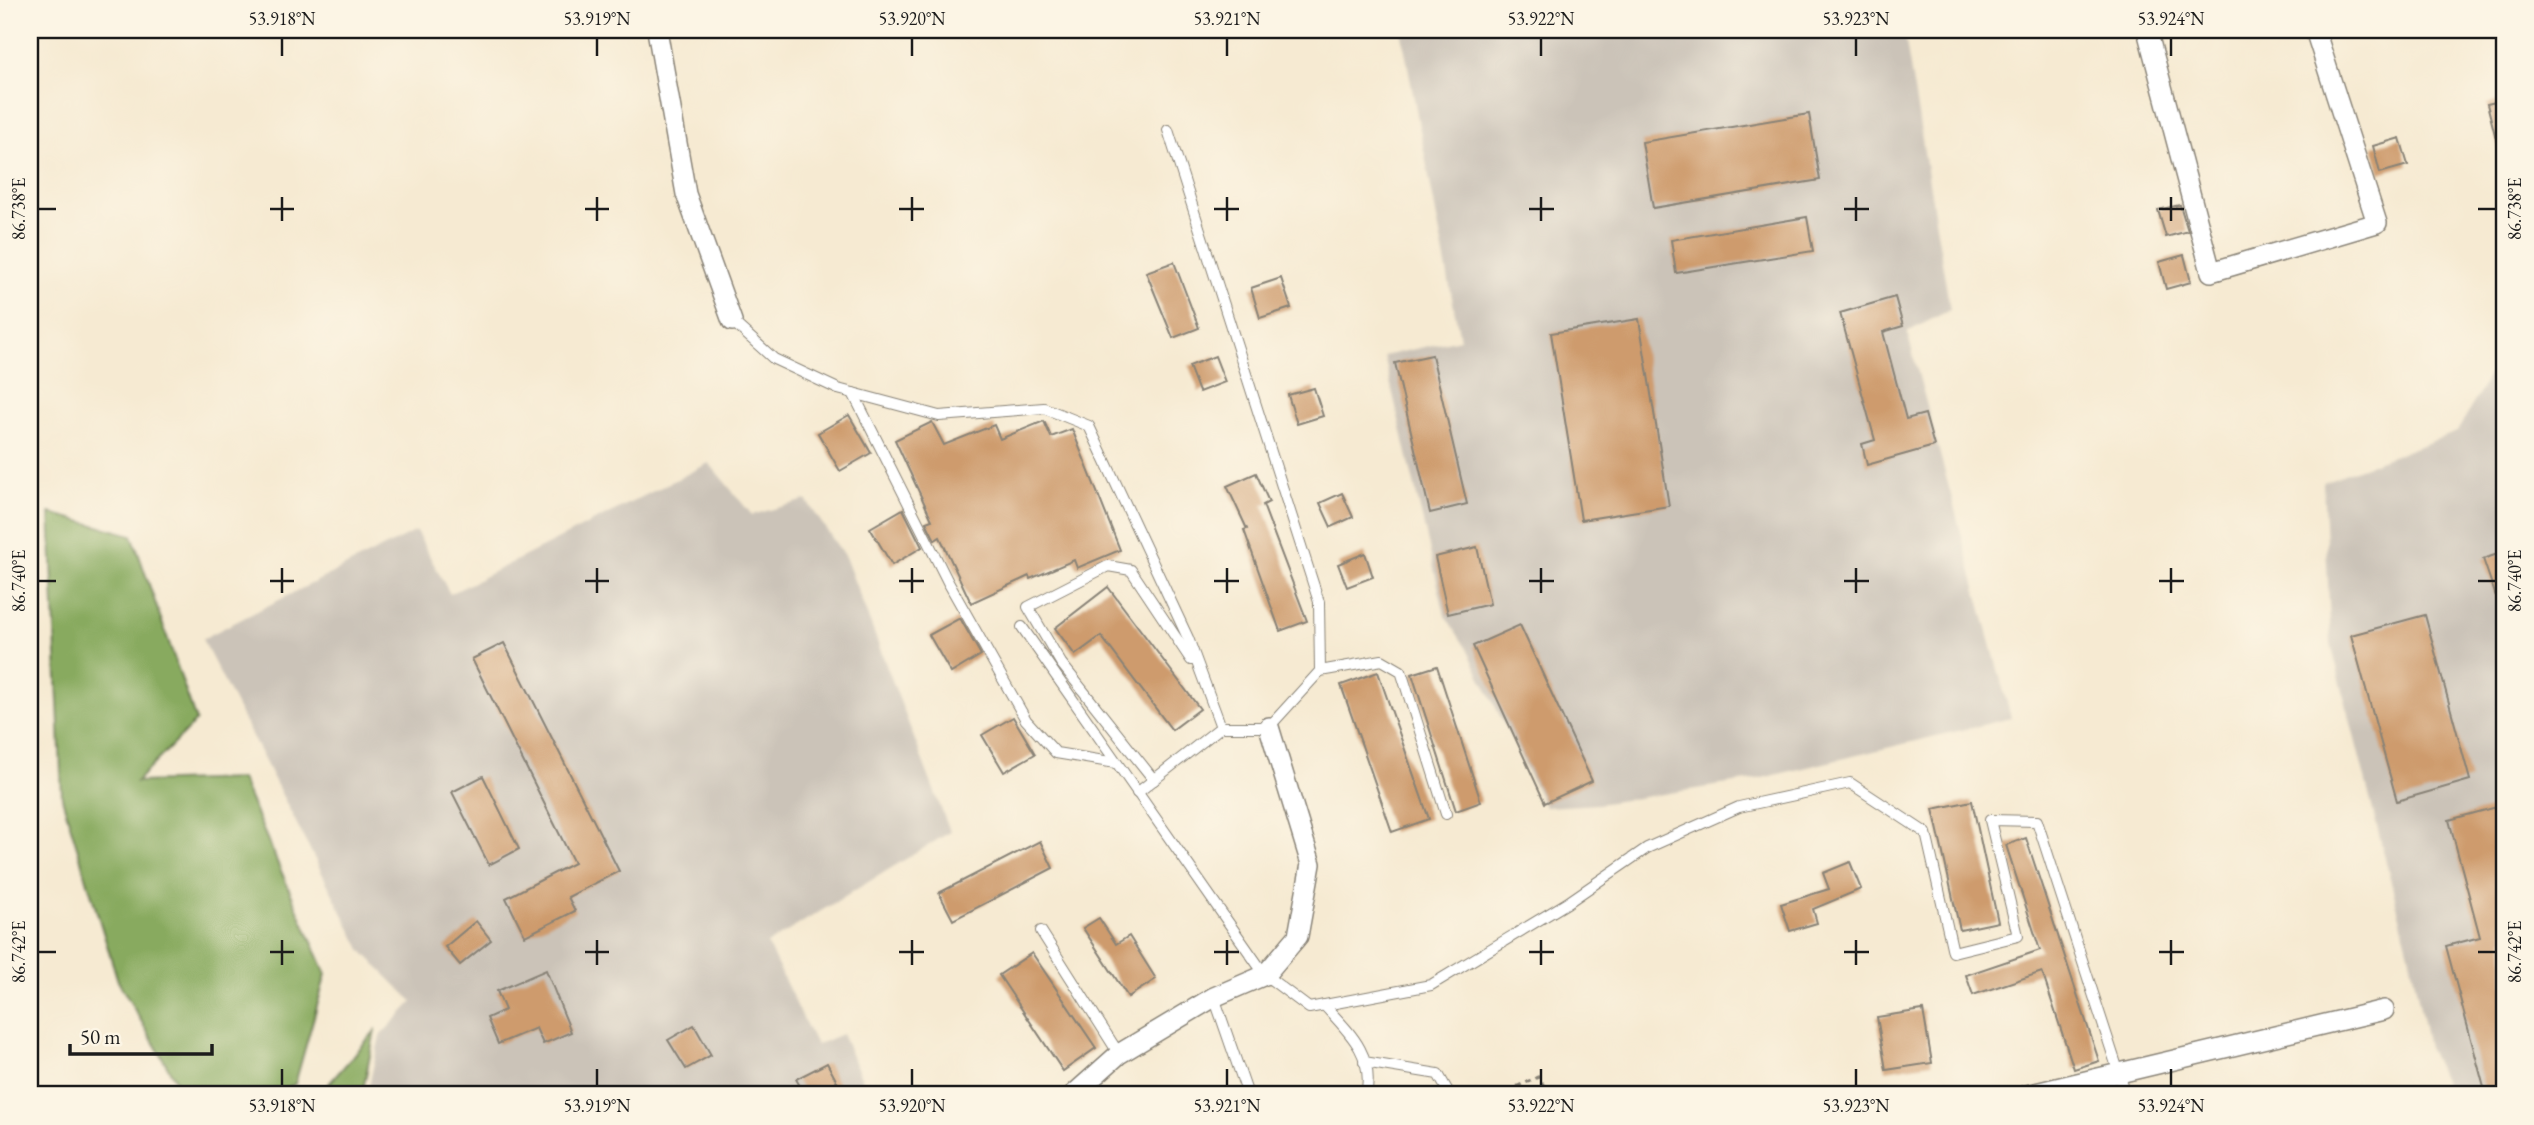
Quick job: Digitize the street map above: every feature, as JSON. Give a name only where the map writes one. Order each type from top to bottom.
[{"type":"street","points":[[657,30],[686,194],[732,320]]},
{"type":"street","points":[[2147,30],[2211,272],[2376,223],[2315,30]]},
{"type":"street","points":[[1073,1095],[1119,1054],[1214,997],[1265,975],[1298,936],[1311,864],[1269,727]]},
{"type":"street","points":[[2027,1095],[2118,1071],[2384,1010]]},
{"type":"lane","points":[[1168,130],[1319,603],[1320,671]]},
{"type":"lane","points":[[732,320],[774,359],[853,393],[939,416],[1044,408],[1089,426],[1188,638],[1221,727]]},
{"type":"lane","points":[[853,393],[948,582],[1026,720],[1056,753],[1116,763]]},
{"type":"lane","points":[[1154,780],[1061,663],[1028,607],[1108,566],[1130,570],[1201,675]]},
{"type":"lane","points":[[1022,627],[1265,975],[1309,1008],[1431,985],[1567,903],[1647,848],[1739,807],[1850,783],[1926,833],[1953,952],[2018,936],[1990,820],[2037,821],[2126,1095]]},
{"type":"lane","points":[[1138,793],[1221,727],[1269,727],[1320,671],[1381,660],[1401,671],[1446,814]]},
{"type":"lane","points":[[1041,931],[1119,1054]]},
{"type":"lane","points":[[1214,997],[1248,1095]]},
{"type":"lane","points":[[1324,1005],[1360,1044],[1368,1084],[1366,1095]]},
{"type":"lane","points":[[1364,1062],[1438,1074],[1450,1095]]},
{"type":"path","points":[[1499,1095],[1538,1077],[1549,1095]]},
{"type":"shaded area","points":[[1401,30],[1904,30],[1950,310],[1907,332],[2011,718],[1754,780],[1598,804],[1545,807],[1467,649],[1445,615],[1384,356],[1460,339]]},
{"type":"shaded area","points":[[2504,349],[2504,1095],[2450,1095],[2428,1047],[2409,953],[2331,644],[2323,482],[2457,432]]},
{"type":"shaded area","points":[[709,463],[752,515],[806,500],[845,557],[950,832],[767,944],[816,1045],[842,1034],[869,1095],[367,1095],[380,1036],[413,1002],[362,951],[202,639],[416,531],[450,594]]},
{"type":"green space","points":[[50,513],[132,535],[196,721],[136,782],[241,779],[326,974],[295,1084],[273,1095],[184,1095],[118,981],[62,798]]},
{"type":"green space","points":[[375,1031],[362,1095],[319,1095]]},
{"type":"building","points":[[2504,100],[2504,149],[2499,150],[2487,104]]},
{"type":"building","points":[[1809,114],[1820,180],[1653,208],[1642,142]]},
{"type":"building","points":[[2400,138],[2408,165],[2380,173],[2373,146]]},
{"type":"building","points":[[2180,205],[2188,231],[2166,237],[2158,210]]},
{"type":"building","points":[[1807,217],[1813,251],[1676,273],[1671,240]]},
{"type":"building","points":[[2184,255],[2191,282],[2166,289],[2159,262]]},
{"type":"building","points":[[1174,262],[1199,328],[1173,338],[1146,272]]},
{"type":"building","points":[[1281,278],[1291,308],[1260,318],[1251,288]]},
{"type":"building","points":[[1895,297],[1903,326],[1883,332],[1906,419],[1925,414],[1934,446],[1867,465],[1862,444],[1875,440],[1840,313]]},
{"type":"building","points":[[1639,319],[1669,506],[1581,520],[1551,333]]},
{"type":"building","points":[[1432,355],[1467,504],[1430,513],[1395,363]]},
{"type":"building","points":[[1215,356],[1225,382],[1199,392],[1189,366]]},
{"type":"building","points":[[1314,388],[1323,416],[1297,424],[1288,395]]},
{"type":"building","points":[[849,415],[871,453],[840,471],[818,433]]},
{"type":"building","points":[[1044,421],[1051,437],[1072,429],[1120,550],[1077,568],[1074,560],[1030,579],[1029,576],[971,603],[940,537],[935,540],[926,522],[932,520],[895,440],[932,422],[944,445],[994,425],[1000,439]]},
{"type":"building","points":[[1256,473],[1269,502],[1263,505],[1307,621],[1280,631],[1244,530],[1247,529],[1227,486]]},
{"type":"building","points":[[1342,493],[1353,517],[1331,527],[1320,503]]},
{"type":"building","points":[[903,509],[922,547],[892,565],[870,528]]},
{"type":"building","points":[[1477,547],[1490,604],[1448,614],[1435,557]]},
{"type":"building","points":[[2504,552],[2504,614],[2502,614],[2483,559]]},
{"type":"building","points":[[1365,553],[1373,577],[1347,587],[1338,564]]},
{"type":"building","points":[[1108,587],[1200,709],[1172,730],[1101,636],[1075,655],[1055,628]]},
{"type":"building","points":[[2425,615],[2470,780],[2397,801],[2351,635]]},
{"type":"building","points":[[960,618],[981,655],[951,673],[929,635]]},
{"type":"building","points":[[1520,625],[1592,781],[1545,803],[1473,646]]},
{"type":"building","points":[[504,643],[619,871],[568,897],[575,911],[525,936],[506,898],[574,863],[472,659]]},
{"type":"building","points":[[1437,666],[1481,802],[1456,811],[1412,674]]},
{"type":"building","points":[[1378,672],[1429,819],[1392,832],[1341,685]]},
{"type":"building","points":[[1013,717],[1035,754],[1004,772],[982,735]]},
{"type":"building","points":[[483,776],[519,849],[489,865],[452,792]]},
{"type":"building","points":[[1972,801],[1998,922],[1960,930],[1933,809]]},
{"type":"building","points":[[2504,805],[2504,1095],[2486,1095],[2446,946],[2480,937],[2449,820]]},
{"type":"building","points":[[2026,838],[2099,1061],[2074,1069],[2042,972],[1973,995],[1966,975],[2040,950],[2006,845]]},
{"type":"building","points":[[1040,841],[1053,868],[953,920],[939,893]]},
{"type":"building","points":[[1850,862],[1861,889],[1813,909],[1817,923],[1790,931],[1781,904],[1829,889],[1823,873]]},
{"type":"building","points":[[1099,918],[1116,944],[1129,936],[1156,979],[1128,997],[1083,928]]},
{"type":"building","points":[[476,921],[491,940],[460,965],[445,947]]},
{"type":"building","points":[[1032,953],[1096,1048],[1063,1071],[999,975]]},
{"type":"building","points":[[546,970],[571,1032],[543,1044],[536,1028],[498,1044],[487,1018],[505,1010],[497,991]]},
{"type":"building","points":[[1923,1010],[1932,1063],[1886,1070],[1877,1017]]},
{"type":"building","points":[[694,1025],[711,1055],[686,1069],[668,1040]]},
{"type":"building","points":[[827,1063],[844,1095],[805,1095],[796,1079]]}]
